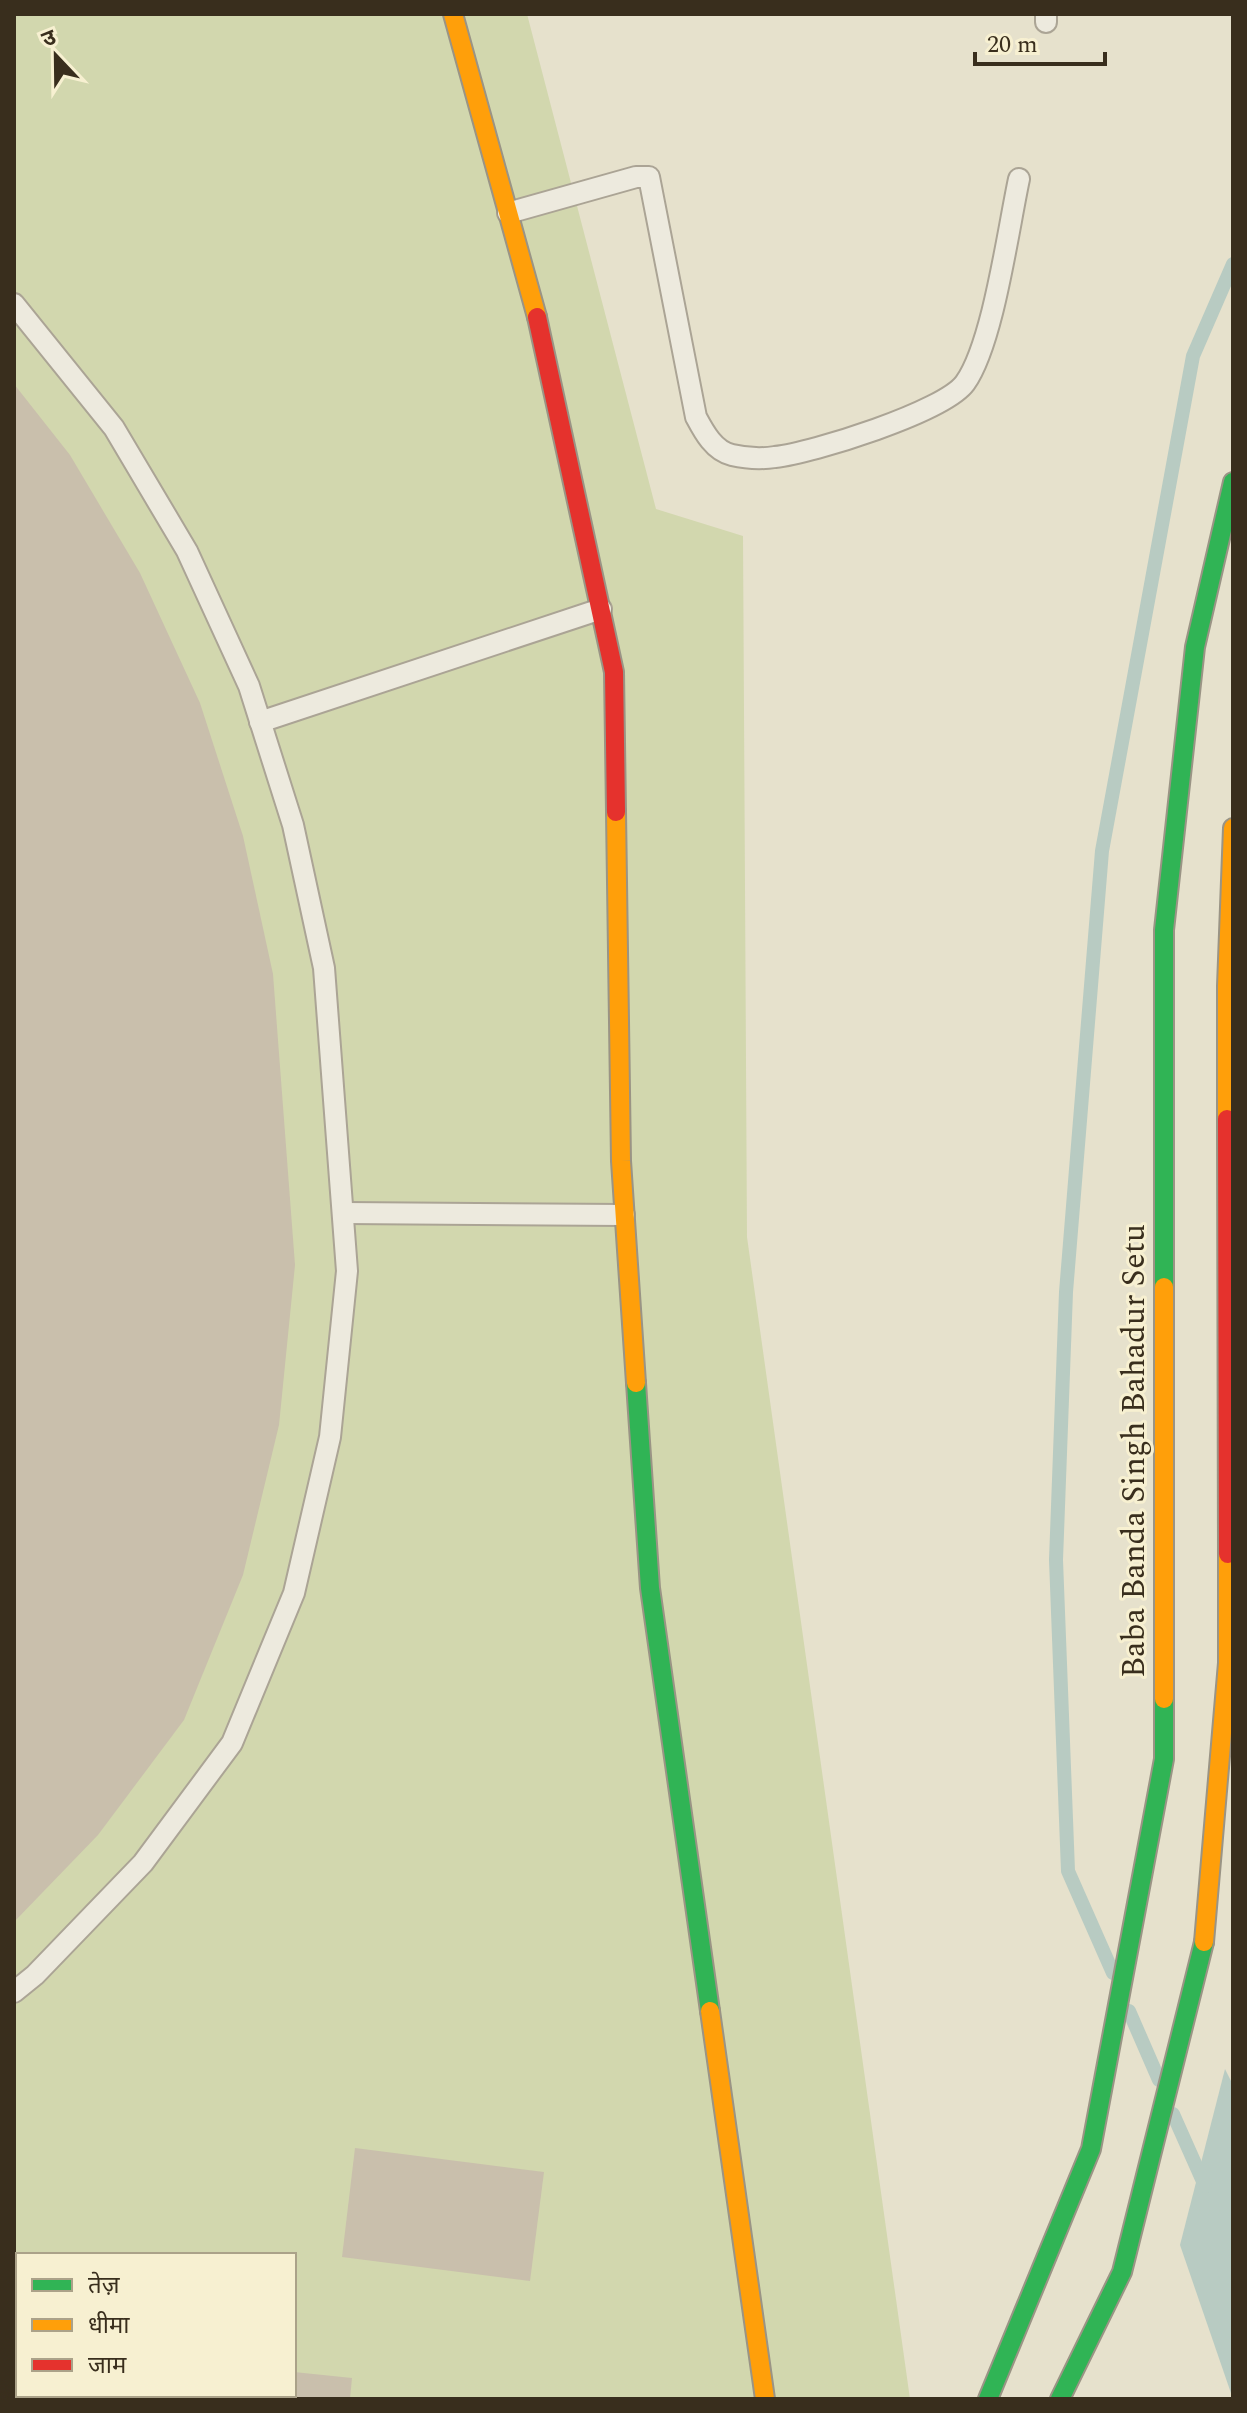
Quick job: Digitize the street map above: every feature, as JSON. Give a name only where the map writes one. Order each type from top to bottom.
[{"type":"main road","points":[[453,14],[536,312],[614,672],[624,1215],[650,1588],[765,2399]]},
{"type":"main road","name":"Baba Banda Singh Bahadur Setu","points":[[988,2399],[1091,2149],[1164,1759],[1164,930],[1195,647],[1233,482]]},
{"type":"main road","points":[[1060,2399],[1122,2272],[1204,1942],[1228,1663],[1227,986],[1233,828]]},
{"type":"lane","points":[[508,213],[636,177],[649,177],[696,417],[709,441],[729,455],[773,458],[812,449],[938,406],[963,386],[980,359],[1019,179]]},
{"type":"lane","points":[[14,304],[114,428],[179,538],[249,686],[293,825],[324,968],[347,1271],[330,1437],[294,1593],[232,1743],[143,1863],[35,1975],[14,1992]]},
{"type":"lane","points":[[260,722],[601,609]]},
{"type":"lane","points":[[344,1213],[624,1215]]},
{"type":"green space","points":[[14,14],[527,14],[656,509],[743,536],[747,1237],[910,2399],[14,2399]]},
{"type":"shaded area","points":[[1225,2069],[1233,2085],[1233,2399],[1180,2245]]},
{"type":"building","points":[[14,384],[70,455],[140,573],[200,703],[243,836],[273,974],[295,1265],[279,1425],[243,1575],[184,1720],[98,1835],[14,1922]]},
{"type":"building","points":[[355,2148],[544,2172],[530,2281],[342,2257]]},
{"type":"building","points":[[296,2372],[352,2378],[350,2399],[278,2399],[296,2397]]},
{"type":"waterway","points":[[1113,1973],[1068,1871],[1056,1560],[1066,1292],[1102,851],[1193,356],[1233,264]]},
{"type":"waterway","points":[[1129,2011],[1159,2080]]},
{"type":"waterway","points":[[1173,2114],[1205,2186]]},
{"type":"traffic: fast","points":[[1164,1287],[1164,930],[1195,647],[1233,482]]},
{"type":"traffic: fast","points":[[636,1383],[650,1588],[710,2011]]},
{"type":"traffic: fast","points":[[988,2399],[1091,2149],[1164,1759],[1164,1699]]},
{"type":"traffic: fast","points":[[1060,2399],[1122,2272],[1204,1942]]},
{"type":"traffic: slow","points":[[453,14],[537,317]]},
{"type":"traffic: slow","points":[[616,812],[621,1161],[636,1383]]},
{"type":"traffic: slow","points":[[1227,1119],[1227,986],[1233,828]]},
{"type":"traffic: slow","points":[[1164,1287],[1164,1699]]},
{"type":"traffic: slow","points":[[1204,1942],[1228,1663],[1228,1554]]},
{"type":"traffic: slow","points":[[710,2011],[765,2399]]},
{"type":"traffic: jam","points":[[537,317],[614,672],[616,812]]},
{"type":"traffic: jam","points":[[1227,1119],[1228,1554]]}]
